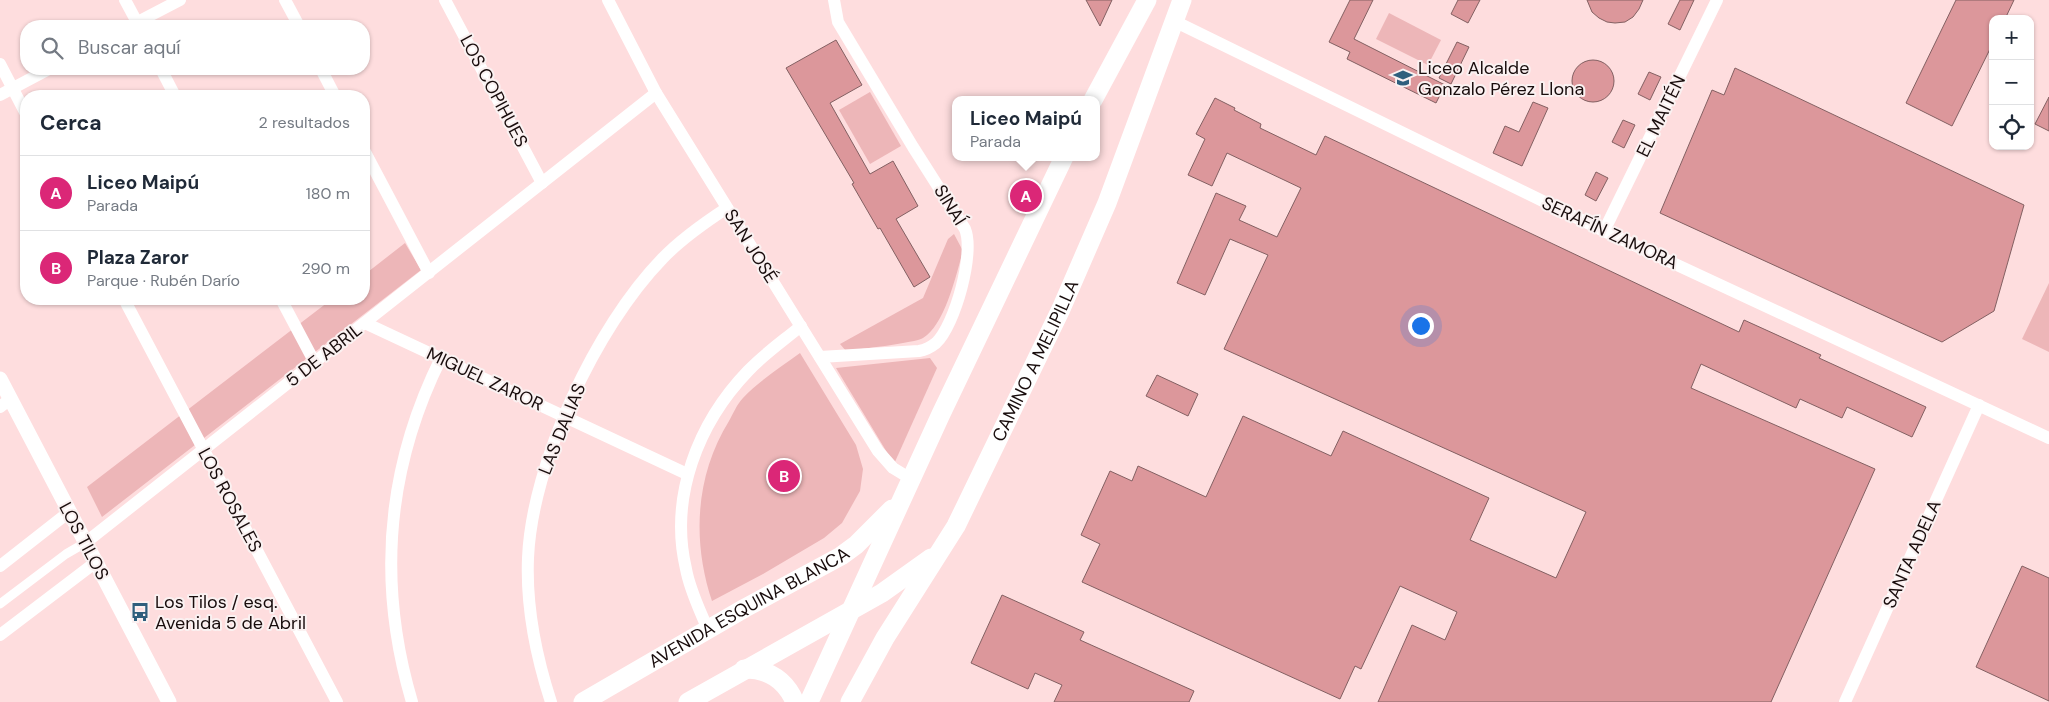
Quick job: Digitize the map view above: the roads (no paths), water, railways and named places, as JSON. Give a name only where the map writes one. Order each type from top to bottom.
[{"type":"main road","points":[[1095,96],[1147,0]]},
{"type":"main road","name":"CAMINO A MELIPILLA","points":[[850,702],[889,632],[945,545],[1076,278],[1107,204],[1182,0]]},
{"type":"main road","points":[[809,702],[911,479],[1062,161]]},
{"type":"main road","name":"AVENIDA ESQUINA BLANCA","points":[[583,702],[841,556],[875,526],[903,497]]},
{"type":"main road","points":[[688,702],[852,610],[904,578],[945,545]]},
{"type":"main road","points":[[744,669],[760,670],[775,676],[787,688],[795,702]]},
{"type":"street","points":[[125,0],[133,20]]},
{"type":"street","points":[[144,20],[180,0]]},
{"type":"street","points":[[285,0],[295,20]]},
{"type":"street","name":"LOS COPIHUES","points":[[445,0],[542,183]]},
{"type":"street","name":"SAN JOSÉ","points":[[608,0],[656,93],[885,460],[893,468],[911,479]]},
{"type":"street","name":"SINAÍ","points":[[820,357],[919,351],[931,346],[940,338],[952,315],[965,277],[969,256],[968,237],[965,229],[838,22],[834,0]]},
{"type":"street","name":"EL MAITÉN","points":[[1604,231],[1717,0]]},
{"type":"street","name":"SERAFÍN ZAMORA","points":[[1174,20],[1604,231],[2049,438]]},
{"type":"street","points":[[0,64],[20,103]]},
{"type":"street","points":[[0,95],[37,75]]},
{"type":"street","points":[[164,75],[173,90]]},
{"type":"street","points":[[324,75],[333,90]]},
{"type":"street","name":"5 DE ABRIL","points":[[86,543],[656,93]]},
{"type":"street","points":[[370,161],[429,273]]},
{"type":"street","name":"LAS DALIAS","points":[[551,702],[541,667],[531,618],[528,557],[532,516],[540,484],[565,417],[594,353],[613,322],[643,281],[677,245],[727,208]]},
{"type":"street","name":"LOS ROSALES","points":[[127,305],[337,702]]},
{"type":"street","points":[[284,305],[315,363]]},
{"type":"street","name":"MIGUEL ZAROR","points":[[365,323],[687,474]]},
{"type":"street","points":[[708,630],[691,589],[682,548],[682,510],[687,474],[707,428],[734,387],[764,356],[801,326]]},
{"type":"street","points":[[412,702],[399,652],[394,622],[391,562],[392,532],[396,493],[408,439],[427,385],[440,358]]},
{"type":"street","name":"LOS TILOS","points":[[0,379],[5,403],[69,512],[169,702]]},
{"type":"street","name":"SANTA ADELA","points":[[1845,702],[1979,405]]},
{"type":"street","points":[[0,566],[69,512]]},
{"type":"street","points":[[0,604],[66,554],[86,543]]},
{"type":"street","points":[[0,636],[96,562]]},
{"type":"place","name":"Liceo Alcalde Gonzalo Pérez Llona","points":[[1403,78]]},
{"type":"place","name":"Liceo Maipú","points":[[1026,196]]},
{"type":"place","name":"Plaza Zaror","points":[[784,476]]},
{"type":"place","name":"Los Tilos / esq. Avenida 5 de Abril","points":[[140,612]]}]
